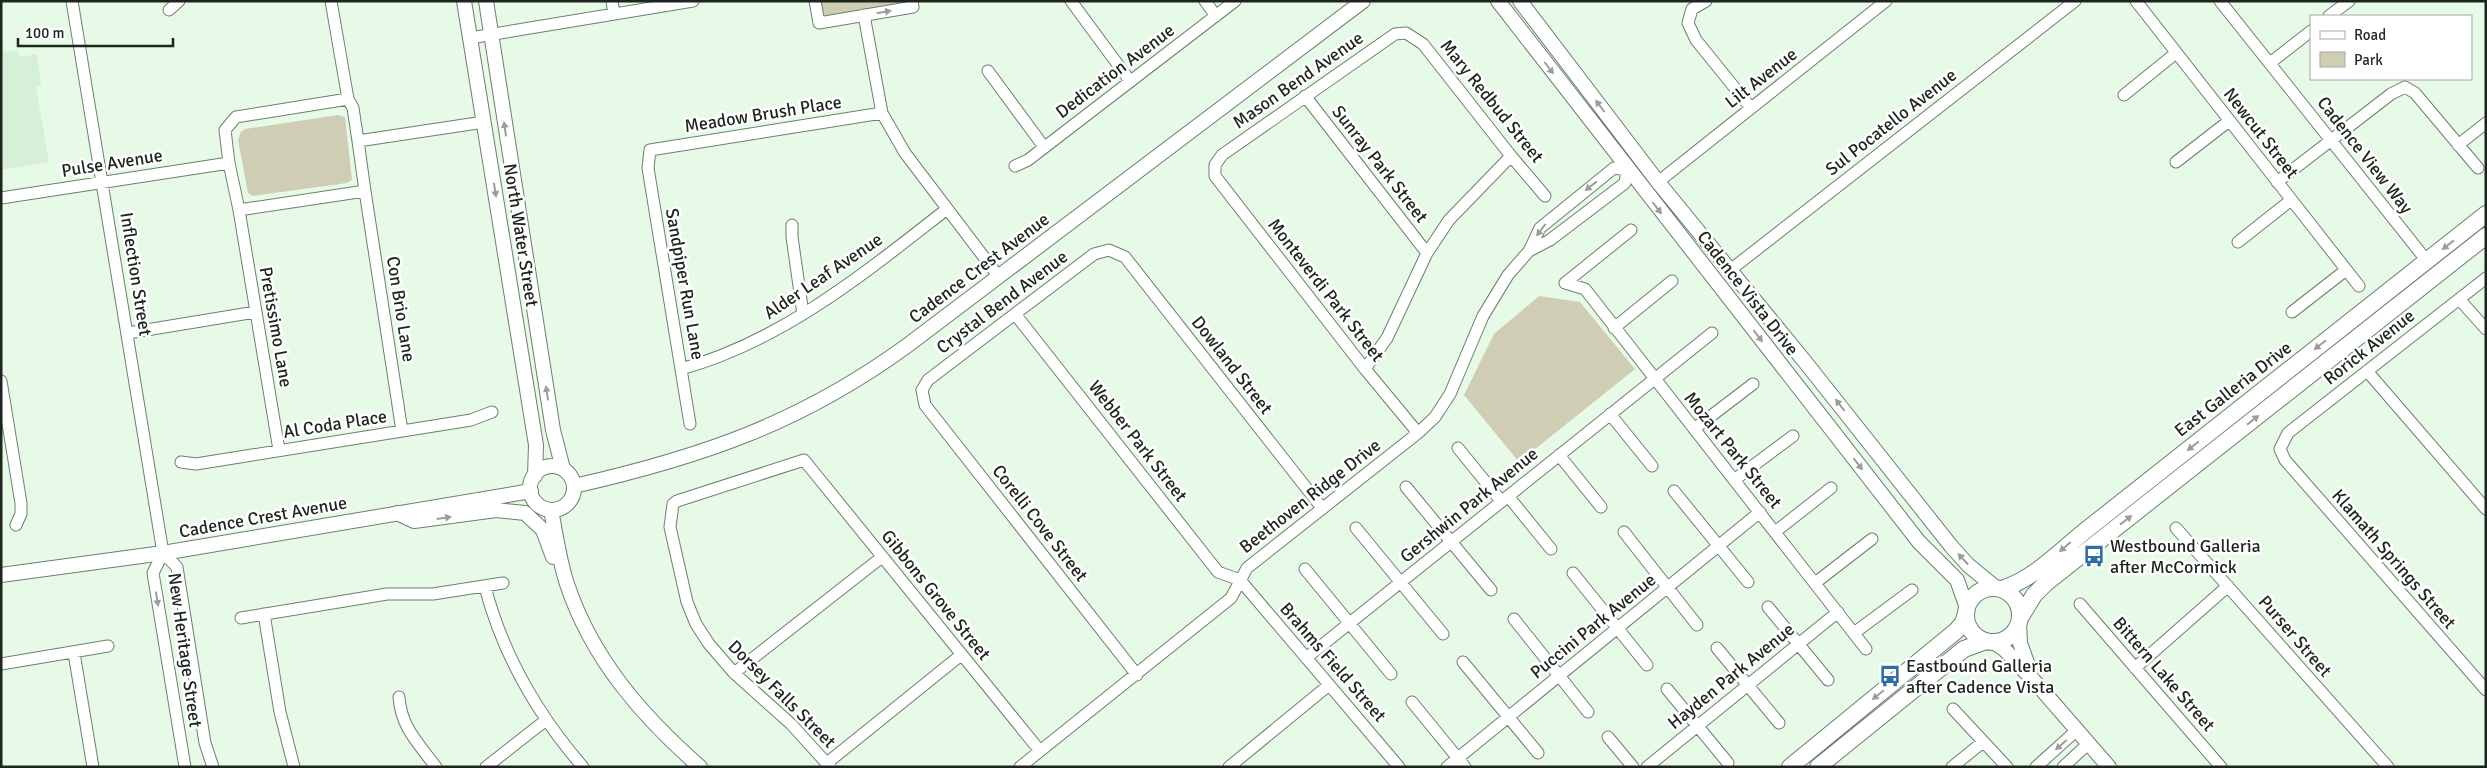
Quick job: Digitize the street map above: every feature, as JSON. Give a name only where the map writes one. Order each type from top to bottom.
[{"type":"main road","name":"East Galleria Drive","points":[[1999,589],[2021,582],[2036,572],[2092,525],[2486,214]]},
{"type":"main road","name":"East Galleria Drive","points":[[2019,621],[2034,595],[2046,583],[2486,236]]},
{"type":"main road","points":[[1790,767],[1956,631],[1963,623],[1972,599],[1980,592],[1999,589],[2015,598],[2019,608],[2019,621],[2010,636],[1964,649],[1818,767]]},
{"type":"main road","points":[[1967,610],[1970,630],[1990,641]]},
{"type":"street","name":"Inflection Street","points":[[72,1],[128,333],[162,553]]},
{"type":"street","points":[[169,10],[179,1]]},
{"type":"street","points":[[331,1],[348,99],[353,108],[365,191],[238,210],[225,130],[236,117],[348,99]]},
{"type":"street","name":"North Water Street","points":[[464,1],[537,451],[535,476]]},
{"type":"street","name":"North Water Street","points":[[486,1],[551,420],[563,469]]},
{"type":"street","points":[[612,1],[614,14]]},
{"type":"street","points":[[470,38],[693,1]]},
{"type":"street","points":[[815,1],[819,23],[913,7],[912,1]]},
{"type":"street","points":[[1071,1],[1130,82]]},
{"type":"street","points":[[1205,1],[1216,16]]},
{"type":"street","name":"Dedication Avenue","points":[[1015,166],[1028,160],[1235,1]]},
{"type":"street","name":"Cadence Crest Avenue","points":[[574,486],[646,469],[708,451],[793,415],[834,393],[886,361],[1363,1]]},
{"type":"street","name":"Cadence Vista Drive","points":[[1498,1],[1627,170],[1919,542],[1957,580],[1967,610]]},
{"type":"street","name":"Cadence Vista Drive","points":[[1520,1],[1658,182],[1806,363],[1951,546],[1968,565],[1999,589]]},
{"type":"street","points":[[1706,1],[1692,9],[1688,23],[1696,40],[1751,108]]},
{"type":"street","name":"Lilt Avenue","points":[[1658,182],[1886,1]]},
{"type":"street","name":"Sul Pocatello Avenue","points":[[1730,271],[2075,1]]},
{"type":"street","name":"Newcut Street","points":[[2136,1],[2359,286]]},
{"type":"street","name":"Cadence View Way","points":[[2220,1],[2427,261]]},
{"type":"street","points":[[2331,15],[2348,1]]},
{"type":"street","points":[[864,15],[882,113],[906,153],[999,277]]},
{"type":"street","points":[[2270,63],[2310,32]]},
{"type":"street","name":"Mason Bend Avenue","points":[[1215,165],[1222,155],[1305,96],[1395,34],[1406,33]]},
{"type":"street","name":"Mary Redbud Street","points":[[1406,33],[1423,44],[1511,156],[1546,196]]},
{"type":"street","points":[[1530,44],[1550,40]]},
{"type":"street","points":[[2124,96],[2176,53]]},
{"type":"street","points":[[988,71],[1044,147]]},
{"type":"street","points":[[2278,182],[2391,94],[2404,87],[2415,93],[2478,168]]},
{"type":"street","name":"Sunray Park Street","points":[[1305,96],[1427,253]]},
{"type":"street","name":"Meadow Brush Place","points":[[650,150],[882,113]]},
{"type":"street","points":[[2176,162],[2230,121]]},
{"type":"street","points":[[358,141],[484,122]]},
{"type":"street","points":[[2458,145],[2486,123]]},
{"type":"street","points":[[1629,145],[1627,170],[1646,177],[1677,206]]},
{"type":"street","name":"Sandpiper Run Lane","points":[[650,150],[648,168],[690,424]]},
{"type":"street","points":[[1365,369],[1387,338],[1427,253],[1449,220],[1511,156]]},
{"type":"street","name":"Pulse Avenue","points":[[1,198],[229,163]]},
{"type":"street","name":"Monteverdi Park Street","points":[[1215,165],[1215,176],[1365,369],[1418,433]]},
{"type":"street","name":"Beethoven Ridge Drive","points":[[1020,767],[1231,598],[1247,568],[1418,433],[1435,417],[1450,394],[1483,316],[1508,275],[1529,251],[1540,228],[1614,168],[1627,170],[1625,183],[1550,240],[1529,251]]},
{"type":"street","name":"Con Brio Lane","points":[[365,191],[402,431]]},
{"type":"street","points":[[2238,242],[2291,200]]},
{"type":"street","name":"Alder Leaf Avenue","points":[[681,369],[711,360],[768,334],[803,314],[874,266],[947,208]]},
{"type":"street","name":"Pretissimo Lane","points":[[238,210],[279,450]]},
{"type":"street","points":[[792,225],[803,314]]},
{"type":"street","name":"Mozart Park Street","points":[[1631,230],[1565,283],[1585,290],[1866,649]]},
{"type":"street","name":"Crystal Bend Avenue","points":[[922,390],[928,380],[1094,254],[1109,250]]},
{"type":"street","name":"Dowland Street","points":[[1109,250],[1125,257],[1322,508]]},
{"type":"street","points":[[2292,312],[2346,270]]},
{"type":"street","name":"Rorick Avenue","points":[[2280,449],[2288,433],[2486,278]]},
{"type":"street","points":[[1614,328],[1672,281]]},
{"type":"street","points":[[2459,299],[2486,329]]},
{"type":"street","points":[[128,333],[256,312]]},
{"type":"street","name":"Webber Park Street","points":[[1015,314],[1218,572],[1240,580]]},
{"type":"street","name":"Gershwin Park Avenue","points":[[1306,658],[1712,333]]},
{"type":"street","points":[[2367,371],[2486,509]]},
{"type":"street","points":[[1,380],[22,503],[21,514],[16,526]]},
{"type":"street","points":[[1694,429],[1752,384]]},
{"type":"street","name":"Corelli Cove Street","points":[[922,390],[925,405],[1137,675]]},
{"type":"street","name":"Al Coda Place","points":[[181,462],[196,464],[471,420],[492,412]]},
{"type":"street","points":[[1610,414],[1652,466]]},
{"type":"street","points":[[1734,480],[1793,436]]},
{"type":"street","points":[[1458,448],[1551,549]]},
{"type":"street","name":"Klamath Springs Street","points":[[2280,449],[2285,460],[2486,690]]},
{"type":"street","points":[[1559,455],[1600,507]]},
{"type":"street","name":"Gibbons Grove Street","points":[[673,504],[804,460],[1040,751]]},
{"type":"street","points":[[551,466],[563,469],[574,486],[570,501],[565,506],[551,510],[537,504],[531,491],[535,476],[551,466]]},
{"type":"street","points":[[1406,487],[1491,590]]},
{"type":"street","points":[[1776,532],[1831,488]]},
{"type":"street","name":"Cadence Crest Avenue","points":[[1,575],[162,553],[531,491]]},
{"type":"street","points":[[1674,491],[1748,582]]},
{"type":"street","name":"Dorsey Falls Street","points":[[673,504],[670,527],[687,602],[709,644],[734,674],[791,724],[828,765]]},
{"type":"street","points":[[397,513],[414,521],[496,510],[525,513],[543,530],[552,555],[581,617],[614,675],[651,722],[700,767]]},
{"type":"street","points":[[551,510],[567,584]]},
{"type":"street","name":"Puccini Park Avenue","points":[[1447,767],[1462,762],[1508,717],[1760,512]]},
{"type":"street","points":[[1356,528],[1443,634]]},
{"type":"street","name":"Purser Street","points":[[2176,528],[2388,767]]},
{"type":"street","points":[[1624,532],[1697,625]]},
{"type":"street","points":[[1815,582],[1872,539]]},
{"type":"street","name":"New Heritage Street","points":[[185,767],[153,573],[162,553],[177,567],[205,744],[213,767]]},
{"type":"street","points":[[734,674],[882,557]]},
{"type":"street","points":[[1305,569],[1391,674]]},
{"type":"street","points":[[1573,573],[1647,665]]},
{"type":"street","name":"Brahms Field Street","points":[[1240,580],[1329,685],[1345,700],[1399,767]]},
{"type":"street","points":[[240,618],[387,594],[433,594],[485,588],[504,583]]},
{"type":"street","points":[[2135,668],[2228,586]]},
{"type":"street","points":[[485,588],[504,646],[516,671],[546,720],[583,767]]},
{"type":"street","points":[[1854,633],[1912,590]]},
{"type":"street","name":"Bittern Lake Street","points":[[2080,604],[2221,767]]},
{"type":"street","points":[[1768,607],[1828,680]]},
{"type":"street","name":"Hayden Park Avenue","points":[[1647,767],[1838,612]]},
{"type":"street","points":[[264,614],[280,712],[294,767]]},
{"type":"street","points":[[1514,619],[1588,712]]},
{"type":"street","points":[[2019,621],[2023,653],[2036,683]]},
{"type":"street","points":[[1990,641],[2005,650],[2109,767]]},
{"type":"street","points":[[1,664],[108,646]]},
{"type":"street","points":[[1717,648],[1779,723]]},
{"type":"street","points":[[74,653],[93,767]]},
{"type":"street","points":[[828,765],[961,654]]},
{"type":"street","points":[[1463,662],[1538,753]]},
{"type":"street","points":[[1229,767],[1329,685]]},
{"type":"street","points":[[1666,689],[1728,763]]},
{"type":"street","points":[[399,697],[400,714],[404,723],[436,767]]},
{"type":"street","points":[[1412,702],[1462,762]]},
{"type":"street","points":[[1953,709],[2006,767]]},
{"type":"street","points":[[486,767],[546,720]]},
{"type":"street","points":[[2036,767],[2077,730]]},
{"type":"street","points":[[1608,737],[1633,767]]},
{"type":"street","points":[[1952,767],[1983,742]]},
{"type":"street","points":[[2063,767],[2089,743]]},
{"type":"shaded area","points":[[1,34],[4,52],[18,50],[20,57],[37,54],[41,84],[36,87],[49,162],[1,170]]},
{"type":"green space","points":[[822,1],[906,1],[904,4],[829,18],[822,13],[820,7]]},
{"type":"green space","points":[[338,115],[345,117],[352,180],[347,183],[253,196],[248,193],[238,140],[241,132],[245,129]]},
{"type":"green space","points":[[1539,296],[1580,302],[1635,369],[1519,462],[1464,395],[1494,334]]},
{"type":"place","name":"Westbound Galleria after McCormick","points":[[2094,556]]},
{"type":"place","name":"Eastbound Galleria after Cadence Vista","points":[[1890,676]]}]
